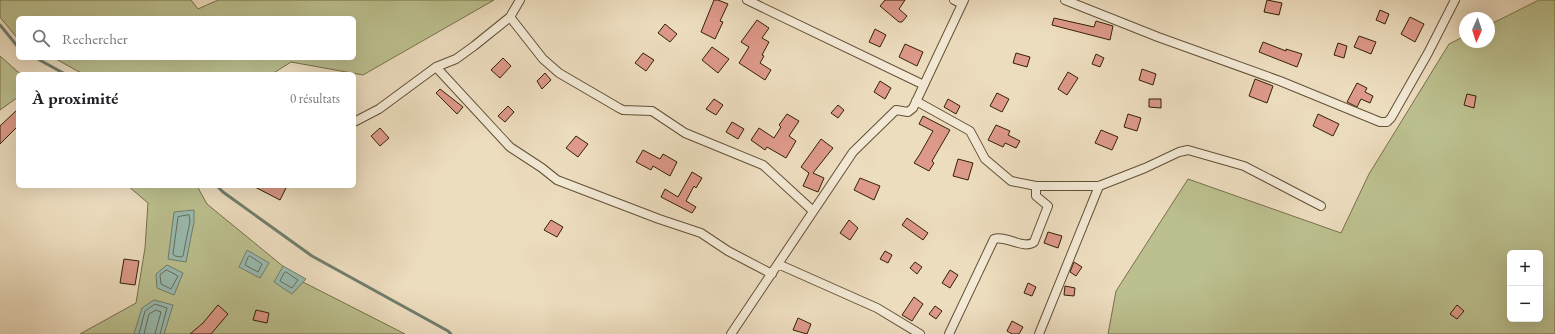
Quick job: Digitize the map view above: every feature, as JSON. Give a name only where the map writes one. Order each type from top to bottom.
[{"type":"street","points":[[356,121],[379,109],[436,67],[456,59],[510,17],[520,0]]},
{"type":"street","points":[[747,0],[924,85]]},
{"type":"street","points":[[731,334],[852,152],[896,110],[908,112],[913,108],[963,2],[954,0]]},
{"type":"street","points":[[1064,0],[1158,37],[1280,81],[1380,122],[1387,122],[1391,118],[1428,53],[1454,0]]},
{"type":"street","points":[[510,17],[544,59],[559,73],[623,110],[652,111],[685,133],[763,165],[813,211]]},
{"type":"street","points":[[436,67],[510,147],[558,180],[659,219],[701,232],[728,251],[772,274]]},
{"type":"street","points":[[916,101],[970,132],[985,159],[1011,181],[1036,186],[1099,186],[1188,150],[1244,166],[1321,206]]},
{"type":"street","points":[[949,334],[994,239],[1000,238],[1028,245],[1034,242],[1048,206],[1036,196],[1036,186]]},
{"type":"street","points":[[1039,334],[1099,186]]},
{"type":"street","points":[[778,264],[877,308],[920,334]]},
{"type":"green space","points":[[0,0],[191,0],[198,9],[218,0],[494,0],[363,75],[356,74],[356,72],[346,72],[291,62],[275,72],[79,72],[58,60],[356,60],[356,16],[16,16],[16,37],[0,17]]},
{"type":"green space","points":[[1539,0],[1555,0],[1555,334],[1108,334],[1116,291],[1188,179],[1341,233],[1369,174],[1449,44],[1459,39],[1459,48],[1495,48],[1495,22]]},
{"type":"green space","points":[[0,56],[18,72],[16,72],[16,98],[0,110]]},
{"type":"green space","points":[[130,188],[198,188],[207,204],[301,281],[405,334],[80,334],[136,303],[145,248],[148,203]]},
{"type":"water","points":[[194,210],[194,222],[186,262],[168,259],[174,212]]},
{"type":"water","points":[[247,250],[269,263],[260,278],[239,267]]},
{"type":"water","points":[[167,265],[183,273],[174,295],[157,288],[156,274]]},
{"type":"water","points":[[283,266],[306,279],[292,294],[274,282]]},
{"type":"water","points":[[154,300],[173,305],[164,334],[134,334],[142,308]]},
{"type":"building","points":[[714,0],[728,4],[720,21],[723,22],[715,39],[701,32]]},
{"type":"building","points":[[885,0],[905,0],[899,9],[907,16],[902,22],[899,22],[880,6]]},
{"type":"building","points":[[1267,0],[1282,3],[1279,15],[1264,12]]},
{"type":"building","points":[[1380,10],[1389,14],[1385,24],[1376,20]]},
{"type":"building","points":[[1410,17],[1424,24],[1415,42],[1401,34]]},
{"type":"building","points":[[1054,18],[1094,27],[1096,21],[1113,26],[1110,40],[1052,25]]},
{"type":"building","points":[[757,20],[769,28],[762,38],[769,42],[762,55],[764,56],[760,63],[771,70],[765,80],[739,63],[749,47],[741,42]]},
{"type":"building","points":[[665,24],[677,34],[670,42],[658,33]]},
{"type":"building","points":[[875,29],[886,35],[880,47],[869,42]]},
{"type":"building","points":[[1359,36],[1376,42],[1371,54],[1354,47]]},
{"type":"building","points":[[1263,42],[1286,51],[1286,49],[1302,54],[1297,67],[1259,52]]},
{"type":"building","points":[[1338,43],[1347,46],[1344,58],[1334,55]]},
{"type":"building","points":[[905,44],[923,52],[917,66],[899,57]]},
{"type":"building","points":[[712,47],[729,59],[718,73],[702,60]]},
{"type":"building","points":[[643,53],[654,60],[646,71],[635,63]]},
{"type":"building","points":[[1016,53],[1030,57],[1027,67],[1013,63]]},
{"type":"building","points":[[1096,54],[1104,58],[1100,67],[1092,64]]},
{"type":"building","points":[[503,58],[511,66],[500,78],[491,70]]},
{"type":"building","points":[[1142,69],[1156,74],[1153,85],[1139,80]]},
{"type":"building","points":[[1068,72],[1078,78],[1067,95],[1058,89]]},
{"type":"building","points":[[545,73],[551,80],[542,89],[537,81]]},
{"type":"building","points":[[1255,79],[1273,86],[1267,103],[1249,96]]},
{"type":"building","points":[[880,81],[891,88],[885,99],[874,92]]},
{"type":"building","points":[[1357,83],[1367,88],[1365,92],[1373,96],[1370,103],[1361,99],[1357,107],[1347,102]]},
{"type":"building","points":[[440,89],[463,107],[457,114],[436,93]]},
{"type":"building","points":[[997,93],[1009,99],[1002,112],[990,106]]},
{"type":"building","points":[[1467,94],[1476,96],[1474,108],[1464,105]]},
{"type":"building","points":[[714,99],[723,105],[716,115],[706,109]]},
{"type":"building","points":[[948,99],[960,106],[956,114],[944,107]]},
{"type":"building","points":[[1149,99],[1161,99],[1161,108],[1149,107]]},
{"type":"building","points":[[838,105],[844,110],[838,118],[831,113]]},
{"type":"building","points":[[508,106],[514,112],[505,122],[498,116]]},
{"type":"building","points":[[16,111],[16,128],[0,144],[0,126]]},
{"type":"building","points":[[787,114],[799,121],[789,136],[796,141],[786,158],[767,147],[765,150],[751,140],[759,128],[774,138],[781,127],[779,125]]},
{"type":"building","points":[[1128,114],[1141,118],[1137,131],[1124,127]]},
{"type":"building","points":[[1318,114],[1339,124],[1333,136],[1313,126]]},
{"type":"building","points":[[923,116],[950,130],[932,161],[934,163],[929,171],[914,163],[933,131],[919,124]]},
{"type":"building","points":[[732,122],[744,129],[738,139],[726,132]]},
{"type":"building","points":[[996,125],[1010,131],[1008,135],[1020,141],[1016,148],[1005,143],[1003,147],[988,140]]},
{"type":"building","points":[[380,128],[389,138],[380,146],[371,136]]},
{"type":"building","points":[[1101,130],[1118,137],[1112,150],[1095,143]]},
{"type":"building","points":[[576,136],[588,144],[578,157],[566,148]]},
{"type":"building","points":[[821,139],[833,148],[813,173],[824,178],[818,192],[803,186],[809,173],[801,167]]},
{"type":"building","points":[[643,150],[660,159],[663,154],[677,162],[670,176],[653,166],[651,170],[636,162]]},
{"type":"building","points":[[958,159],[973,163],[968,180],[953,176]]},
{"type":"building","points":[[692,172],[702,178],[696,188],[694,186],[686,201],[696,207],[692,213],[661,197],[665,189],[678,197]]},
{"type":"building","points":[[860,178],[880,186],[874,200],[854,190]]},
{"type":"building","points":[[257,188],[286,188],[280,200]]},
{"type":"building","points":[[907,218],[928,233],[923,240],[902,225]]},
{"type":"building","points":[[551,220],[563,227],[557,237],[544,230]]},
{"type":"building","points":[[849,220],[858,228],[850,240],[840,233]]},
{"type":"building","points":[[1048,232],[1062,236],[1058,248],[1044,243]]},
{"type":"building","points":[[885,251],[892,255],[888,263],[880,259]]},
{"type":"building","points":[[124,259],[139,261],[135,285],[120,283]]},
{"type":"building","points":[[915,262],[922,267],[917,274],[910,268]]},
{"type":"building","points":[[1074,262],[1082,267],[1076,276],[1070,272]]},
{"type":"building","points":[[950,270],[958,275],[950,288],[942,283]]},
{"type":"building","points":[[1028,283],[1036,287],[1032,296],[1024,293]]},
{"type":"building","points":[[1065,286],[1075,288],[1074,296],[1064,295]]},
{"type":"building","points":[[914,297],[923,304],[912,321],[902,315]]},
{"type":"building","points":[[218,305],[228,314],[211,334],[190,334],[203,323]]},
{"type":"building","points":[[1457,305],[1464,311],[1457,319],[1450,314]]},
{"type":"building","points":[[935,306],[942,311],[936,319],[929,314]]},
{"type":"building","points":[[256,310],[269,313],[267,323],[253,320]]},
{"type":"building","points":[[798,318],[811,324],[807,334],[793,330]]},
{"type":"building","points":[[1012,321],[1023,327],[1019,334],[1012,334],[1007,331]]},
{"type":"waterway","points":[[0,25],[16,45]]},
{"type":"waterway","points":[[40,60],[61,72]]},
{"type":"waterway","points":[[219,188],[312,256],[451,334]]}]
